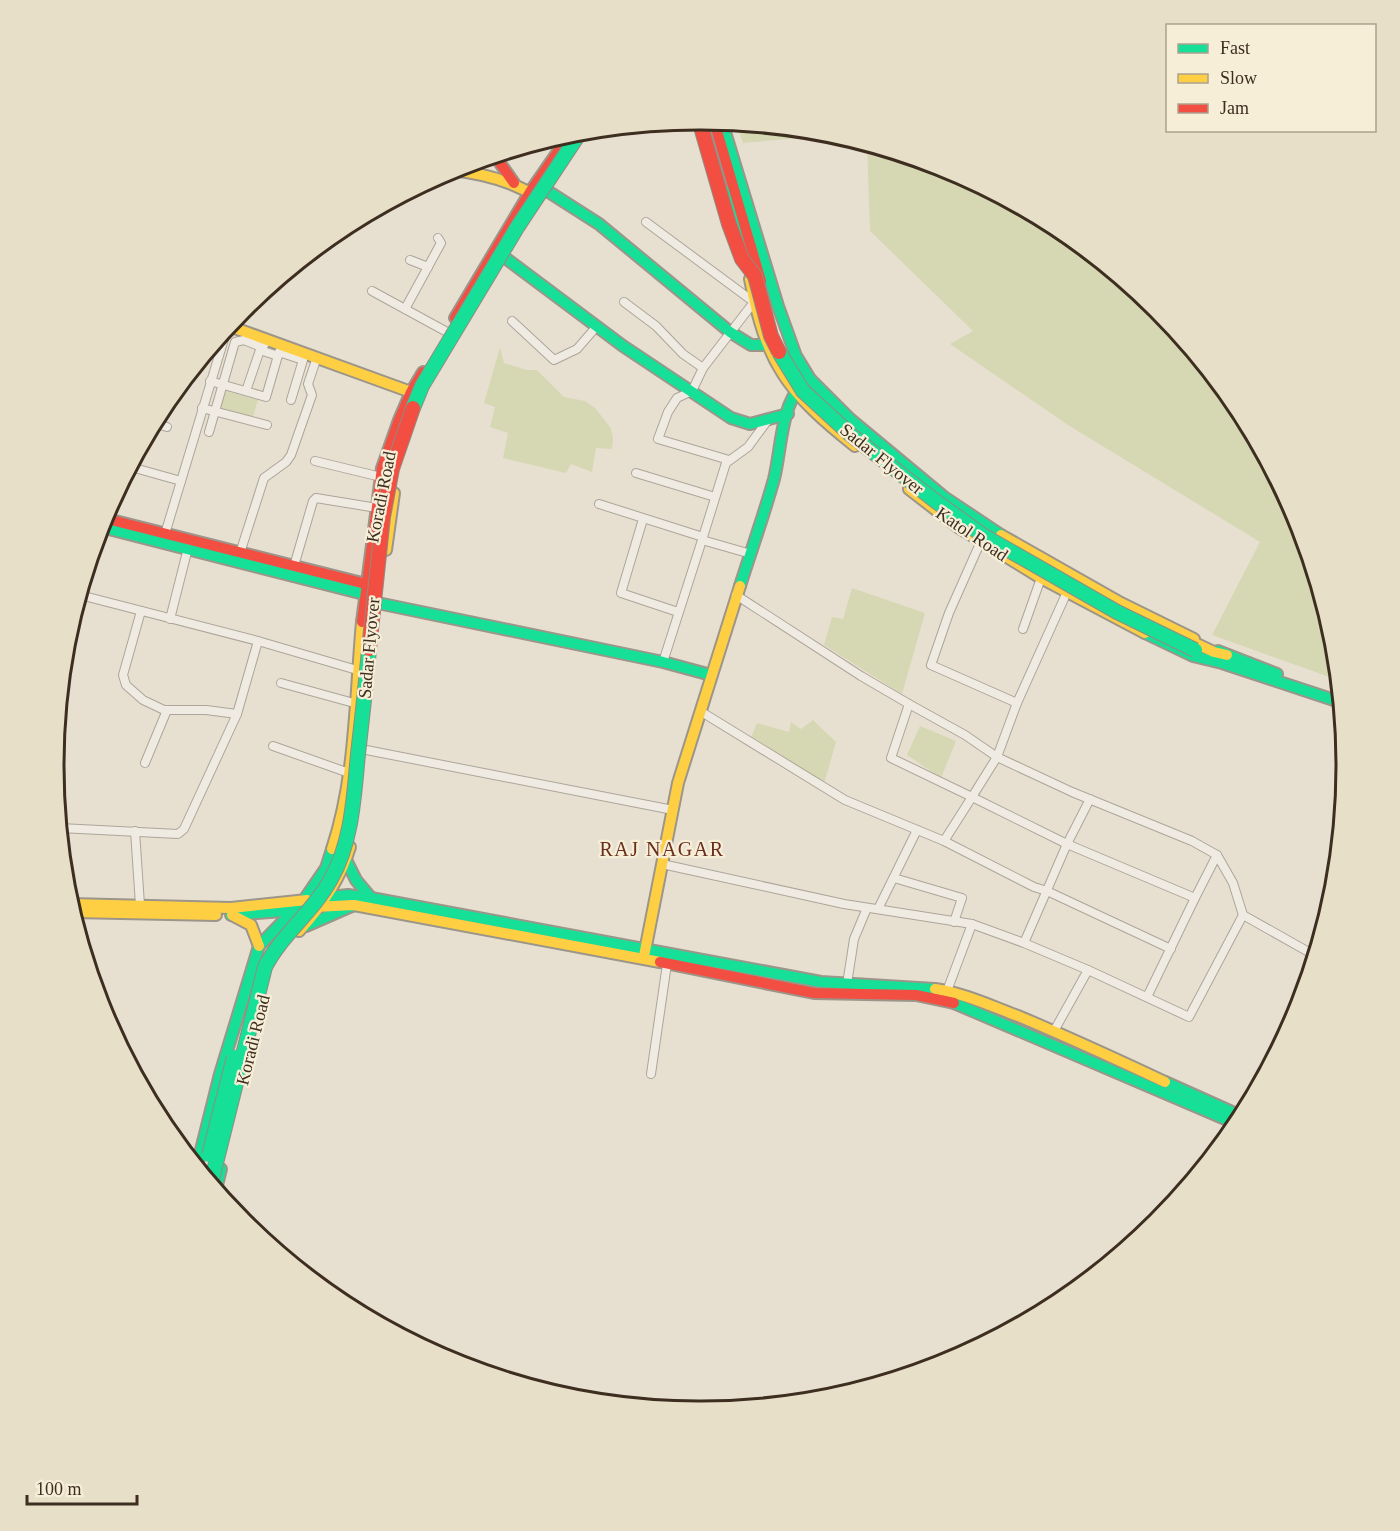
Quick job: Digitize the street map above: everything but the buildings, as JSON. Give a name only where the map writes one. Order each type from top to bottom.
[{"type":"main road","name":"Sadar Flyover","points":[[702,130],[729,224],[742,259],[755,276],[771,336],[803,391],[885,462],[984,536],[1117,612],[1224,659]]},
{"type":"main road","name":"Katol Road","points":[[709,130],[743,247],[754,302],[778,369],[795,392],[838,433],[958,527],[1041,578],[1150,636],[1193,656],[1224,659],[1331,692]]},
{"type":"main road","name":"Sadar Flyover","points":[[717,130],[770,317],[791,366],[810,389],[851,428],[927,490],[986,532],[1118,607],[1196,648]]},
{"type":"main road","name":"Katol Road","points":[[725,131],[778,306],[796,356],[810,379],[850,419],[944,497],[986,526],[1224,659],[1332,699]]},
{"type":"main road","name":"Koradi Road","points":[[538,191],[580,141]]},
{"type":"main road","name":"Sadar Flyover","points":[[213,1174],[265,967],[274,949],[315,903],[331,880],[343,853],[353,806],[383,517],[392,469],[407,425],[422,386],[518,226],[573,143]]},
{"type":"main road","name":"Sadar Flyover","points":[[206,1165],[262,959],[270,944],[297,915],[323,881],[338,850],[350,803],[373,562],[385,478],[400,430],[421,381],[518,220],[568,144]]},
{"type":"main road","name":"Koradi Road","points":[[218,1180],[272,964],[278,953],[324,902],[341,876],[358,810],[358,748],[354,703],[365,593],[382,468],[411,392],[447,332],[500,253],[564,145]]},
{"type":"main road","points":[[500,163],[514,183]]},
{"type":"main road","points":[[474,172],[484,173],[538,191],[599,224],[730,332],[751,345],[768,345]]},
{"type":"main road","points":[[500,253],[597,326],[731,418],[750,424],[788,414]]},
{"type":"main road","name":"Koradi Road","points":[[199,1156],[216,1089],[259,946],[299,905],[326,868],[343,816],[349,773],[358,748],[397,480],[420,404],[500,253]]},
{"type":"main road","points":[[236,331],[270,348],[317,357],[411,392]]},
{"type":"main road","points":[[644,955],[678,783],[774,478],[795,392],[810,379]]},
{"type":"main road","points":[[114,521],[365,593]]},
{"type":"main road","points":[[110,529],[240,553],[294,566],[365,593],[380,603],[711,675]]},
{"type":"main road","points":[[346,862],[356,880],[371,898]]},
{"type":"main road","points":[[80,905],[232,915],[324,902],[348,895],[644,955],[667,964],[814,993],[916,995],[961,1005],[1227,1120]]},
{"type":"main road","points":[[324,902],[354,905],[644,955],[663,952],[821,982],[919,987],[947,991],[995,1007],[1054,1031],[1232,1112]]},
{"type":"main road","points":[[82,912],[299,905]]},
{"type":"main road","points":[[301,929],[354,905]]},
{"type":"main road","points":[[232,915],[251,925],[259,946]]},
{"type":"street","points":[[646,222],[754,302],[703,368],[692,391],[677,398],[668,412],[658,439],[729,460]]},
{"type":"street","points":[[405,309],[441,243],[438,238]]},
{"type":"street","points":[[410,260],[428,267]]},
{"type":"street","points":[[372,291],[447,332]]},
{"type":"street","points":[[624,302],[656,326],[683,354],[703,368]]},
{"type":"street","points":[[512,321],[554,360],[577,350],[597,326]]},
{"type":"street","points":[[209,432],[235,342],[244,340],[303,360],[291,400]]},
{"type":"street","points":[[165,534],[221,347]]},
{"type":"street","points":[[210,381],[266,397],[270,348]]},
{"type":"street","points":[[246,391],[270,348]]},
{"type":"street","points":[[240,553],[264,478],[286,462],[291,455],[312,395],[308,384],[317,357]]},
{"type":"street","points":[[202,408],[267,425]]},
{"type":"street","points":[[663,663],[726,463],[747,447],[765,421],[769,419]]},
{"type":"street","points":[[315,461],[381,477]]},
{"type":"street","points":[[138,469],[181,481]]},
{"type":"street","points":[[636,473],[715,497]]},
{"type":"street","points":[[294,566],[313,501],[316,498],[377,508]]},
{"type":"street","points":[[599,504],[751,554]]},
{"type":"street","points":[[643,519],[621,593],[678,612]]},
{"type":"street","points":[[981,541],[949,614],[931,665],[1017,703]]},
{"type":"street","points":[[170,619],[189,544]]},
{"type":"street","points":[[1023,629],[1041,578]]},
{"type":"street","points":[[944,841],[997,757],[1017,703],[1067,592]]},
{"type":"street","points":[[736,595],[909,704],[965,735],[997,757],[1192,841],[1217,855],[1233,883],[1243,915],[1308,951]]},
{"type":"street","points":[[87,597],[258,641],[357,670]]},
{"type":"street","points":[[141,611],[123,675],[126,685],[143,700],[167,710],[206,710],[237,714]]},
{"type":"street","points":[[68,828],[178,834],[184,829],[237,714],[258,641]]},
{"type":"street","points":[[281,683],[354,703]]},
{"type":"street","points":[[909,704],[891,758],[1067,844],[1195,898]]},
{"type":"street","points":[[145,763],[167,710]]},
{"type":"street","points":[[700,711],[845,800],[944,841],[1034,887],[1171,949]]},
{"type":"street","points":[[273,746],[349,773]]},
{"type":"street","points":[[358,748],[673,810]]},
{"type":"street","points":[[1024,943],[1067,844],[1090,799]]},
{"type":"street","points":[[878,909],[917,830]]},
{"type":"street","points":[[135,831],[141,909]]},
{"type":"street","points":[[1147,997],[1217,855]]},
{"type":"street","points":[[662,864],[867,908],[972,924],[1088,970],[1189,1017],[1243,915]]},
{"type":"street","points":[[894,878],[962,898],[954,922]]},
{"type":"street","points":[[847,984],[854,939],[867,908]]},
{"type":"street","points":[[947,991],[972,924]]},
{"type":"street","points":[[651,1074],[667,964]]},
{"type":"street","points":[[1054,1031],[1088,970]]},
{"type":"green space","points":[[739,131],[801,138],[743,143]]},
{"type":"green space","points":[[867,153],[943,178],[1018,215],[1087,261],[1149,316],[1178,346],[1228,412],[1270,484],[1302,561],[1314,601],[1329,677],[1212,635],[1260,542],[1068,425],[950,344],[973,331],[870,231]]},
{"type":"green space","points":[[500,347],[504,363],[527,370],[537,370],[564,397],[585,401],[595,408],[610,427],[613,437],[612,449],[596,448],[592,472],[571,464],[566,473],[503,458],[508,433],[490,427],[495,407],[484,403]]},
{"type":"green space","points":[[226,391],[258,400],[252,420],[219,411]]},
{"type":"green space","points":[[852,588],[925,613],[902,694],[824,645],[832,617],[843,619]]},
{"type":"green space","points":[[813,720],[836,742],[824,784],[750,740],[757,723],[789,732],[791,722],[801,729]]},
{"type":"green space","points":[[920,726],[956,741],[941,778],[907,755]]},
{"type":"traffic: fast","points":[[725,131],[778,306],[796,356],[810,379],[850,419],[944,497],[1001,535]]},
{"type":"traffic: fast","points":[[413,408],[422,386],[518,226],[573,143]]},
{"type":"traffic: fast","points":[[538,185],[599,224],[730,332],[751,345],[768,345]]},
{"type":"traffic: fast","points":[[726,192],[740,238]]},
{"type":"traffic: fast","points":[[496,251],[623,346],[731,418],[750,424],[788,414]]},
{"type":"traffic: fast","points":[[779,352],[803,391],[851,435],[984,536],[1117,612],[1195,650]]},
{"type":"traffic: fast","points":[[740,586],[774,479],[789,405],[801,386]]},
{"type":"traffic: fast","points":[[110,529],[364,594]]},
{"type":"traffic: fast","points":[[368,601],[663,662],[711,675]]},
{"type":"traffic: fast","points":[[1145,633],[1193,656],[1222,663],[1332,699]]},
{"type":"traffic: fast","points":[[213,1174],[265,967],[280,944],[324,891],[344,850],[353,802],[369,649]]},
{"type":"traffic: fast","points":[[1218,651],[1277,674]]},
{"type":"traffic: fast","points":[[199,1156],[220,1074],[259,946],[304,900],[326,868],[332,849]]},
{"type":"traffic: fast","points":[[347,862],[356,880],[371,898]]},
{"type":"traffic: fast","points":[[322,898],[348,895],[371,898],[821,982],[935,989]]},
{"type":"traffic: fast","points":[[306,926],[354,905]]},
{"type":"traffic: fast","points":[[231,915],[296,910]]},
{"type":"traffic: fast","points":[[954,1003],[1227,1120]]},
{"type":"traffic: fast","points":[[209,1155],[234,1057]]},
{"type":"traffic: fast","points":[[1165,1082],[1232,1112]]},
{"type":"traffic: fast","points":[[218,1180],[221,1169]]},
{"type":"traffic: slow","points":[[471,173],[517,186],[537,197]]},
{"type":"traffic: slow","points":[[750,279],[764,334],[783,374],[813,410],[855,446]]},
{"type":"traffic: slow","points":[[238,329],[411,392]]},
{"type":"traffic: slow","points":[[909,489],[958,527],[1041,578],[1145,633]]},
{"type":"traffic: slow","points":[[386,550],[394,493]]},
{"type":"traffic: slow","points":[[1001,535],[1121,603],[1194,639]]},
{"type":"traffic: slow","points":[[644,956],[678,783],[740,586]]},
{"type":"traffic: slow","points":[[332,849],[340,822],[350,766],[362,622]]},
{"type":"traffic: slow","points":[[1184,638],[1214,652],[1227,655]]},
{"type":"traffic: slow","points":[[299,931],[329,892],[341,871],[350,847]]},
{"type":"traffic: slow","points":[[80,904],[231,908],[307,900]]},
{"type":"traffic: slow","points":[[315,907],[354,905],[660,962]]},
{"type":"traffic: slow","points":[[82,912],[216,915]]},
{"type":"traffic: slow","points":[[232,915],[251,925],[259,946]]},
{"type":"traffic: slow","points":[[935,989],[966,997],[1018,1016],[1165,1082]]},
{"type":"traffic: jam","points":[[702,130],[729,224],[742,259],[755,276],[771,336],[779,352]]},
{"type":"traffic: jam","points":[[717,130],[761,281]]},
{"type":"traffic: jam","points":[[455,318],[530,192],[562,145]]},
{"type":"traffic: jam","points":[[500,163],[514,183]]},
{"type":"traffic: jam","points":[[362,622],[382,468],[399,420],[423,372]]},
{"type":"traffic: jam","points":[[369,649],[383,517],[392,469],[413,408]]},
{"type":"traffic: jam","points":[[114,521],[366,584]]},
{"type":"traffic: jam","points":[[660,962],[814,993],[916,995],[954,1003]]},
{"type":"district","name":"RAJ NAGAR","points":[[662,849]]}]
